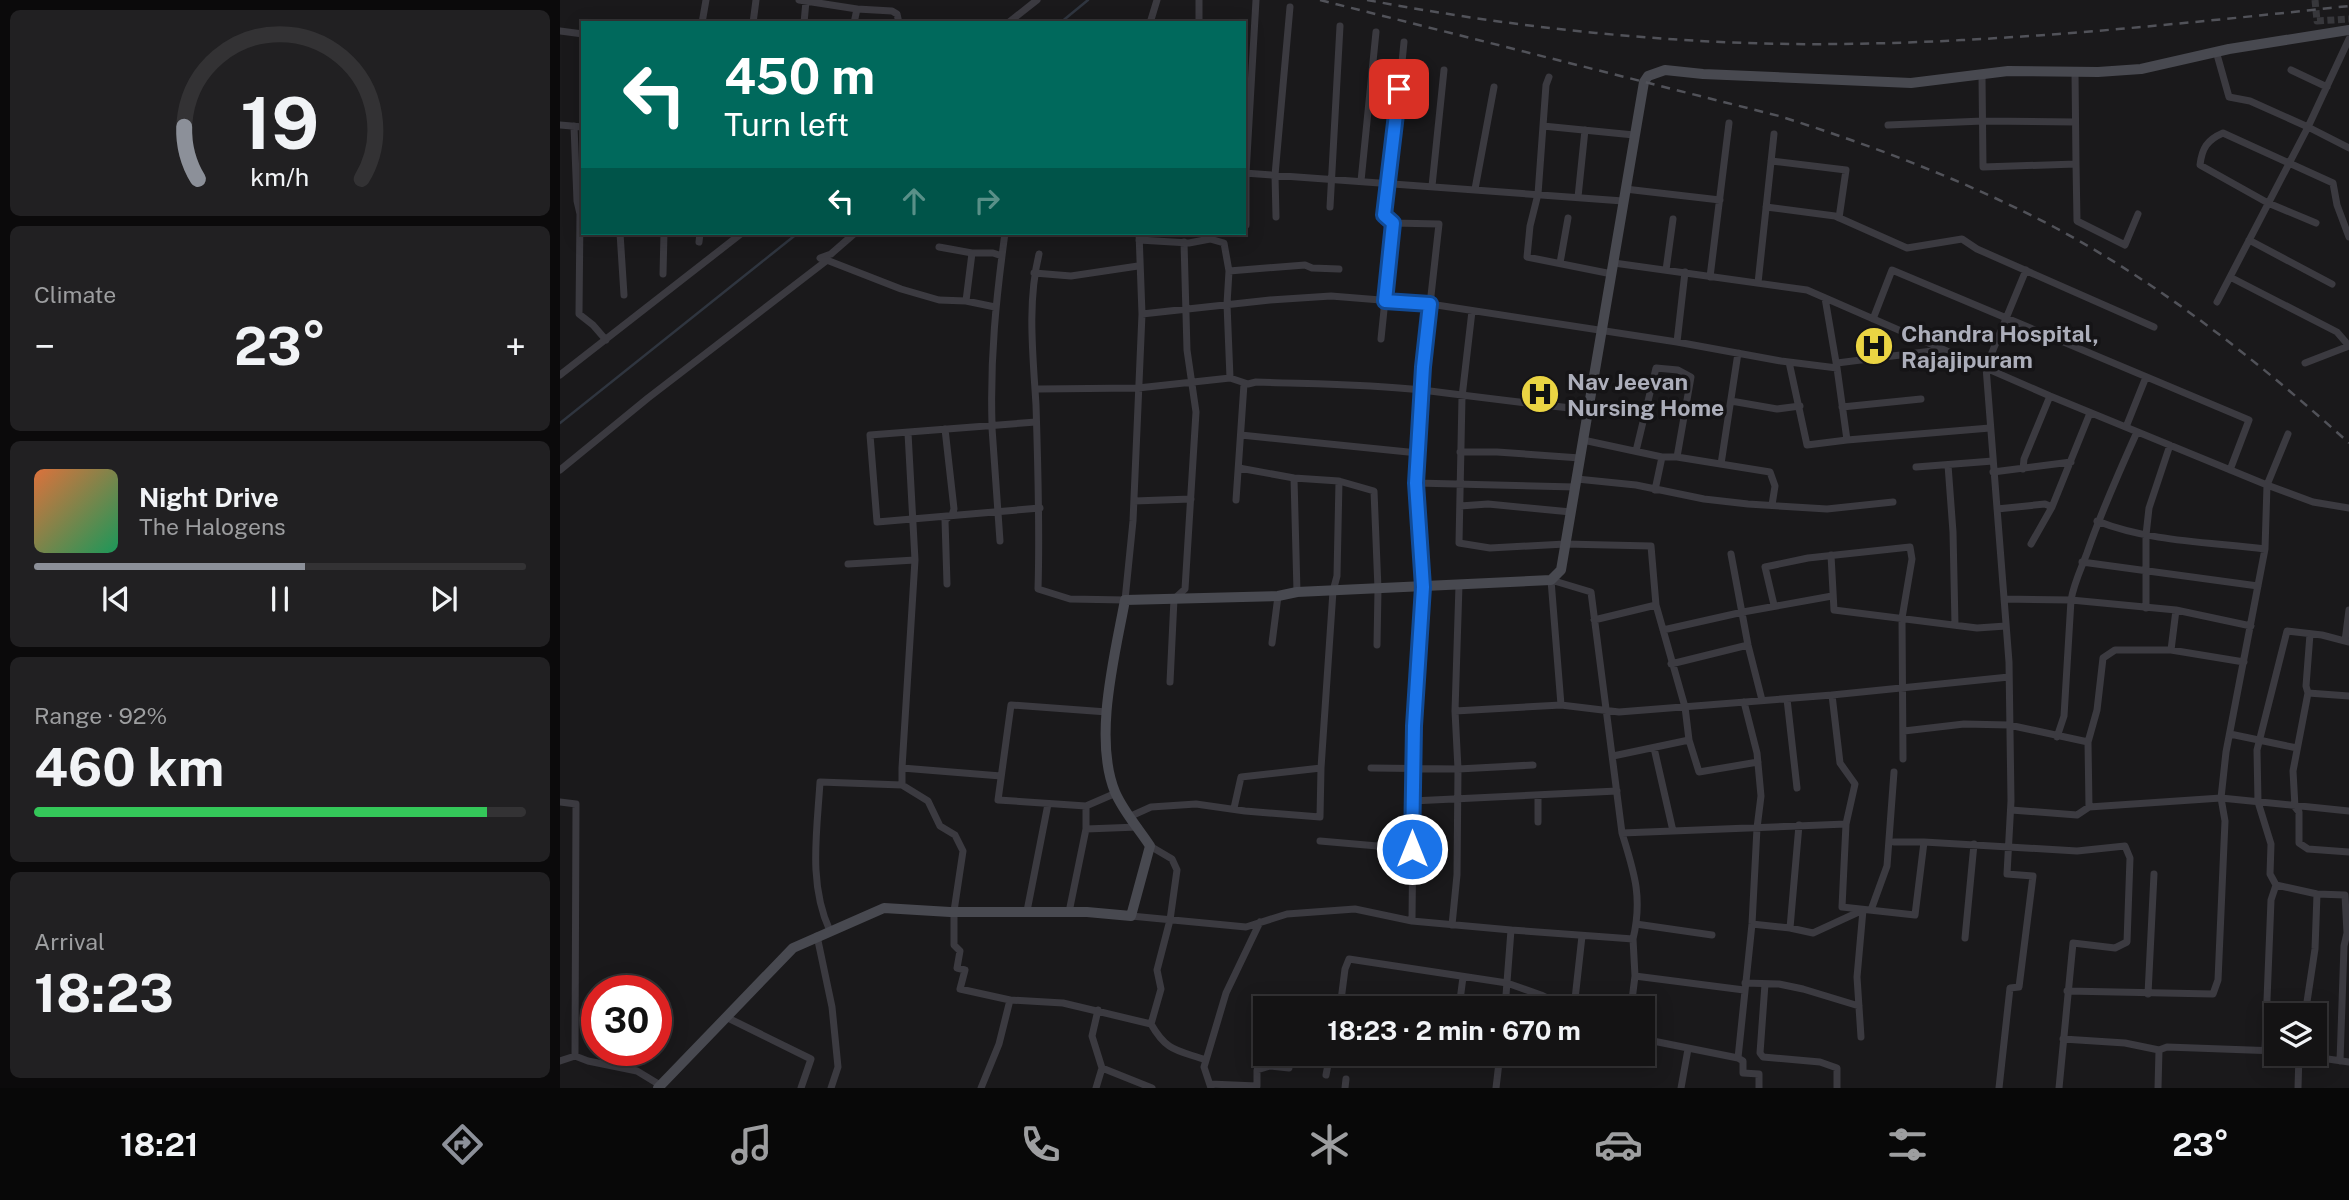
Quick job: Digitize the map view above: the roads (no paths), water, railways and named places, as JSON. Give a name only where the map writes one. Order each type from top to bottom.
[{"type":"street","points":[[702,21],[706,0]]},
{"type":"street","points":[[753,21],[756,0]]},
{"type":"street","points":[[1011,21],[1037,0]]},
{"type":"street","points":[[1151,21],[1157,0]]},
{"type":"street","points":[[1199,0],[1199,21]]},
{"type":"street","points":[[1246,158],[1256,0]]},
{"type":"street","points":[[804,21],[802,1],[892,11],[898,21]]},
{"type":"street","points":[[1276,217],[1275,176],[1290,7]]},
{"type":"street","points":[[854,21],[857,9]]},
{"type":"street","points":[[1329,207],[1340,26]]},
{"type":"street","points":[[1550,580],[1560,570],[1603,330],[1634,135],[1644,82],[1648,76],[1665,70],[1911,83],[2008,72],[2141,69],[2216,51],[2349,30]]},
{"type":"street","points":[[560,31],[581,34]]},
{"type":"street","points":[[1362,181],[1376,32]]},
{"type":"street","points":[[2217,302],[2308,127],[2349,39]]},
{"type":"street","points":[[1404,42],[1390,183],[1384,215],[1393,223],[1439,224],[1422,390],[1416,483],[1423,587],[1413,769],[1412,921]]},
{"type":"street","points":[[2216,51],[2229,97],[2250,101],[2349,148]]},
{"type":"street","points":[[1432,186],[1444,70]]},
{"type":"street","points":[[2291,70],[2327,87]]},
{"type":"street","points":[[2075,72],[2077,221],[2125,245],[2138,214]]},
{"type":"street","points":[[1982,76],[1983,167],[2077,164]]},
{"type":"street","points":[[1549,77],[1546,85],[1538,194],[1530,226],[1527,257],[1613,269],[1685,272],[1807,290],[2090,413],[2267,485],[2313,502],[2349,508]]},
{"type":"street","points":[[1475,189],[1494,88]]},
{"type":"street","points":[[1888,125],[1983,121],[2075,122]]},
{"type":"street","points":[[1710,277],[1729,123]]},
{"type":"street","points":[[560,125],[581,127]]},
{"type":"street","points":[[574,126],[577,201],[580,214],[579,314],[606,340]]},
{"type":"street","points":[[1543,126],[1634,135]]},
{"type":"street","points":[[1577,197],[1585,130]]},
{"type":"street","points":[[2316,223],[2269,203],[2200,165],[2202,149],[2223,133],[2333,183],[2337,205],[2349,237]]},
{"type":"street","points":[[1758,283],[1774,134]]},
{"type":"street","points":[[1771,161],[1846,170],[1839,218]]},
{"type":"street","points":[[1246,174],[1623,201]]},
{"type":"street","points":[[1625,189],[1720,200]]},
{"type":"street","points":[[1766,207],[1839,218],[1907,248],[1962,239],[1976,249],[2154,327]]},
{"type":"street","points":[[1560,263],[1568,218]]},
{"type":"street","points":[[1666,271],[1673,219]]},
{"type":"street","points":[[1381,339],[1393,223]]},
{"type":"street","points":[[621,235],[624,295]]},
{"type":"street","points":[[663,274],[664,235]]},
{"type":"street","points":[[699,242],[700,235]]},
{"type":"street","points":[[560,376],[739,235]]},
{"type":"street","points":[[820,258],[831,254],[853,235]]},
{"type":"street","points":[[1000,541],[990,369],[1005,235]]},
{"type":"street","points":[[1151,1024],[1161,989],[1157,970],[1170,920],[1177,870],[1172,859],[1150,846],[1116,793],[1107,766],[1106,699],[1125,600],[1134,501],[1142,314],[1138,266],[1139,236],[1184,242],[1210,236],[1224,243],[1229,271],[1227,304],[1230,378]]},
{"type":"street","points":[[2249,240],[2332,284]]},
{"type":"street","points":[[1170,682],[1174,599],[1185,589],[1196,412],[1188,351],[1184,242]]},
{"type":"street","points":[[939,247],[1002,256]]},
{"type":"street","points":[[966,300],[972,253]]},
{"type":"street","points":[[1039,254],[1034,273],[1032,334],[1040,508],[1038,589],[1070,599],[1125,600],[1278,596],[1550,580],[1591,592],[1622,833],[1636,879],[1638,917],[1633,939],[1633,996]]},
{"type":"street","points":[[820,258],[901,289],[939,300],[966,300],[995,307]]},
{"type":"street","points":[[560,470],[648,398],[826,261],[820,258]]},
{"type":"street","points":[[1229,271],[1305,265],[1311,268],[1339,269]]},
{"type":"street","points":[[1034,273],[1071,276],[1138,266]]},
{"type":"street","points":[[1874,319],[1892,270],[2249,420],[2230,470]]},
{"type":"street","points":[[1999,1088],[2010,988],[2019,987],[2033,876],[2007,874],[2011,810],[2009,677],[1986,368],[2026,270]]},
{"type":"street","points":[[1677,342],[1685,272]]},
{"type":"street","points":[[2230,277],[2337,332],[2349,346],[2305,363]]},
{"type":"street","points":[[1142,314],[1331,296],[1430,304],[1789,362],[1837,366],[1942,349]]},
{"type":"street","points":[[1825,298],[1847,440]]},
{"type":"street","points":[[1472,311],[1462,397],[1459,544],[1490,548],[1565,544],[1651,546],[1656,605],[1685,707],[1689,740],[1699,772],[1758,762]]},
{"type":"street","points":[[1721,464],[1738,353]]},
{"type":"street","points":[[1789,362],[1807,445],[1990,428]]},
{"type":"street","points":[[1636,451],[1656,368],[1678,370],[1691,377],[1677,457]]},
{"type":"street","points":[[2126,427],[2146,377]]},
{"type":"street","points":[[1039,389],[1138,388],[1230,378],[1244,384],[1332,384],[1422,390],[1462,397],[1588,410]]},
{"type":"street","points":[[1236,500],[1244,384]]},
{"type":"street","points":[[2023,469],[2024,459],[2050,396]]},
{"type":"street","points":[[1842,407],[1921,399]]},
{"type":"street","points":[[1731,401],[1777,409],[1800,406]]},
{"type":"street","points":[[2031,544],[2052,507],[2090,413]]},
{"type":"street","points":[[1036,422],[870,435],[877,522],[1040,508]]},
{"type":"street","points":[[945,429],[954,509],[952,515],[945,520],[947,584]]},
{"type":"street","points":[[2057,737],[2064,716],[2071,600],[2097,521],[2137,432]]},
{"type":"street","points":[[902,785],[915,560],[908,433]]},
{"type":"street","points":[[2067,991],[2213,994],[2218,980],[2222,887],[2224,821],[2221,798],[2230,734],[2265,548],[2267,485],[2288,434]]},
{"type":"street","points":[[1241,435],[1418,453]]},
{"type":"street","points":[[1583,440],[1662,457],[1770,472],[1775,486],[1772,505]]},
{"type":"street","points":[[2146,608],[2146,535],[2149,509],[2170,445]]},
{"type":"street","points":[[1460,452],[1580,458]]},
{"type":"street","points":[[1655,490],[1662,457]]},
{"type":"street","points":[[1916,467],[1993,461]]},
{"type":"street","points":[[1993,472],[2071,463]]},
{"type":"street","points":[[1948,466],[1955,625]]},
{"type":"street","points":[[1239,468],[1294,478],[1339,481],[1374,491],[1377,645]]},
{"type":"street","points":[[1294,478],[1297,593]]},
{"type":"street","points":[[1131,816],[1151,807],[1196,804],[1320,817],[1333,591],[1337,576],[1339,481]]},
{"type":"street","points":[[1416,483],[1576,483],[1655,490],[1704,499],[1826,509],[1893,502]]},
{"type":"street","points":[[1134,501],[1191,499]]},
{"type":"street","points":[[1460,506],[1488,504],[1571,512]]},
{"type":"street","points":[[1997,509],[2045,504],[2052,507]]},
{"type":"street","points":[[2097,521],[2120,530],[2146,535],[2265,548]]},
{"type":"street","points":[[1774,605],[1765,567],[1831,555],[1910,547],[1912,559],[1902,618],[1903,759]]},
{"type":"street","points":[[1731,554],[1748,645],[1762,700]]},
{"type":"street","points":[[1831,555],[1833,610],[1977,628],[2006,626]]},
{"type":"street","points":[[848,564],[915,560]]},
{"type":"street","points":[[2082,562],[2258,586]]},
{"type":"street","points":[[1550,580],[1561,705]]},
{"type":"street","points":[[1452,925],[1457,876],[1458,769],[1455,711],[1460,585]]},
{"type":"street","points":[[1272,643],[1278,596]]},
{"type":"street","points":[[1662,631],[1742,611],[1832,596]]},
{"type":"street","points":[[2004,599],[2071,600],[2176,610],[2250,626]]},
{"type":"street","points":[[1594,620],[1656,605]]},
{"type":"street","points":[[2171,650],[2176,610]]},
{"type":"street","points":[[2267,1003],[2271,900],[2276,885],[2270,874],[2271,844],[2258,802],[2257,750],[2287,631],[2347,641],[2349,610]]},
{"type":"street","points":[[2310,634],[2306,686],[2308,693],[2294,771],[2295,807],[2299,812],[2299,843],[2308,849],[2349,852]]},
{"type":"street","points":[[1671,664],[1748,645]]},
{"type":"street","points":[[2089,807],[2088,742],[2097,710],[2103,659],[2115,650],[2171,650],[2244,662]]},
{"type":"street","points":[[1455,711],[1561,705],[1619,712],[1832,695],[2009,677]]},
{"type":"street","points":[[2308,693],[2349,696]]},
{"type":"street","points":[[1832,695],[1840,763],[1855,784],[1846,824],[1842,908],[1915,915],[1924,842]]},
{"type":"street","points":[[1787,698],[1797,788]]},
{"type":"street","points":[[1738,1058],[1752,924],[1761,796],[1758,762],[1745,702]]},
{"type":"street","points":[[1107,712],[1011,705],[998,800],[1086,806],[1116,793]]},
{"type":"street","points":[[1904,731],[1964,724],[2009,725],[2088,742]]},
{"type":"street","points":[[2230,734],[2297,748]]},
{"type":"street","points":[[1613,756],[1689,740]]},
{"type":"street","points":[[1654,748],[1673,831]]},
{"type":"street","points":[[1371,768],[1458,769],[1533,765]]},
{"type":"street","points":[[902,768],[1001,776]]},
{"type":"street","points":[[1234,808],[1241,777],[1321,768]]},
{"type":"street","points":[[1861,1037],[1857,977],[1867,910],[1886,866],[1894,772]]},
{"type":"street","points":[[830,931],[821,912],[815,870],[820,782],[902,785],[928,801],[940,826],[955,835],[963,852],[954,911],[954,945],[960,951],[957,968],[965,970],[960,989],[1010,1000],[1063,1003],[1151,1024],[1168,1047],[1206,1060]]},
{"type":"street","points":[[1412,801],[1617,792]]},
{"type":"street","points":[[1538,795],[1538,822]]},
{"type":"street","points":[[2011,810],[2077,815],[2089,807],[2221,798],[2349,811]]},
{"type":"street","points":[[560,802],[576,804],[575,1056]]},
{"type":"street","points":[[1027,911],[1048,804]]},
{"type":"street","points":[[1069,912],[1086,829],[1086,806]]},
{"type":"street","points":[[1622,833],[1846,824]]},
{"type":"street","points":[[1790,928],[1799,825]]},
{"type":"street","points":[[1086,829],[1138,827]]},
{"type":"street","points":[[1320,841],[1412,849]]},
{"type":"street","points":[[1894,842],[2077,851],[2124,846],[2130,858],[2127,942],[2115,948],[2073,943],[2059,1088]]},
{"type":"street","points":[[1965,938],[1974,844]]},
{"type":"street","points":[[1131,916],[1150,846]]},
{"type":"street","points":[[2148,994],[2154,874]]},
{"type":"street","points":[[2276,885],[2317,894],[2345,895],[2347,933],[2344,946],[2340,1061]]},
{"type":"street","points":[[2307,1003],[2315,949],[2317,894]]},
{"type":"street","points":[[560,1061],[575,1056],[637,1070],[659,1087],[793,948],[884,908],[1069,912],[1246,927],[1287,914],[1355,909],[1412,921],[1633,939]]},
{"type":"street","points":[[1752,924],[1813,933],[1867,910]]},
{"type":"street","points":[[1260,922],[1226,993],[1204,1067],[1210,1086],[1256,1086],[1257,1070],[1264,1066],[1289,1068]]},
{"type":"street","points":[[1636,924],[1712,935]]},
{"type":"street","points":[[1506,996],[1511,930]]},
{"type":"street","points":[[817,936],[832,1007],[838,1067],[831,1088]]},
{"type":"street","points":[[1575,996],[1582,936]]},
{"type":"street","points":[[1342,996],[1349,959],[1507,983],[1543,996]]},
{"type":"street","points":[[1635,976],[1744,987],[1779,984],[1859,1006]]},
{"type":"street","points":[[1460,996],[1462,977]]},
{"type":"street","points":[[1765,984],[1760,1053],[1763,1057],[1820,1062],[1836,1068],[1837,1088]]},
{"type":"street","points":[[981,1088],[999,1044],[1010,1000]]},
{"type":"street","points":[[1096,1088],[1102,1068],[1092,1036],[1098,1010]]},
{"type":"street","points":[[726,1017],[811,1059],[802,1088]]},
{"type":"street","points":[[2063,1039],[2125,1043],[2159,1050],[2167,1046],[2264,1050]]},
{"type":"street","points":[[1655,1042],[1743,1060],[1743,1073],[1759,1074],[1759,1088]]},
{"type":"street","points":[[1681,1088],[1689,1049]]},
{"type":"street","points":[[2158,1088],[2159,1050]]},
{"type":"street","points":[[2327,1059],[2349,1062]]},
{"type":"street","points":[[1326,1075],[1328,1066]]},
{"type":"street","points":[[1496,1088],[1499,1066]]},
{"type":"street","points":[[2298,1088],[2299,1066]]},
{"type":"street","points":[[1102,1068],[1152,1088]]},
{"type":"waterway","points":[[1062,21],[1088,0]]},
{"type":"waterway","points":[[560,423],[795,235]]},
{"type":"tunnel","points":[[2315,0],[2317,21],[2349,19]]},
{"type":"railway","points":[[1320,0],[1779,116],[1885,152],[1953,180],[2054,227],[2171,299],[2280,383],[2349,443]]},
{"type":"railway","points":[[1367,0],[1484,19],[1603,34],[1782,44],[1905,43],[2032,36],[2349,6]]},
{"type":"place","name":"Chandra Hospital, Rajajipuram","points":[[1874,346]]},
{"type":"place","name":"Nav Jeevan Nursing Home","points":[[1540,394]]}]
